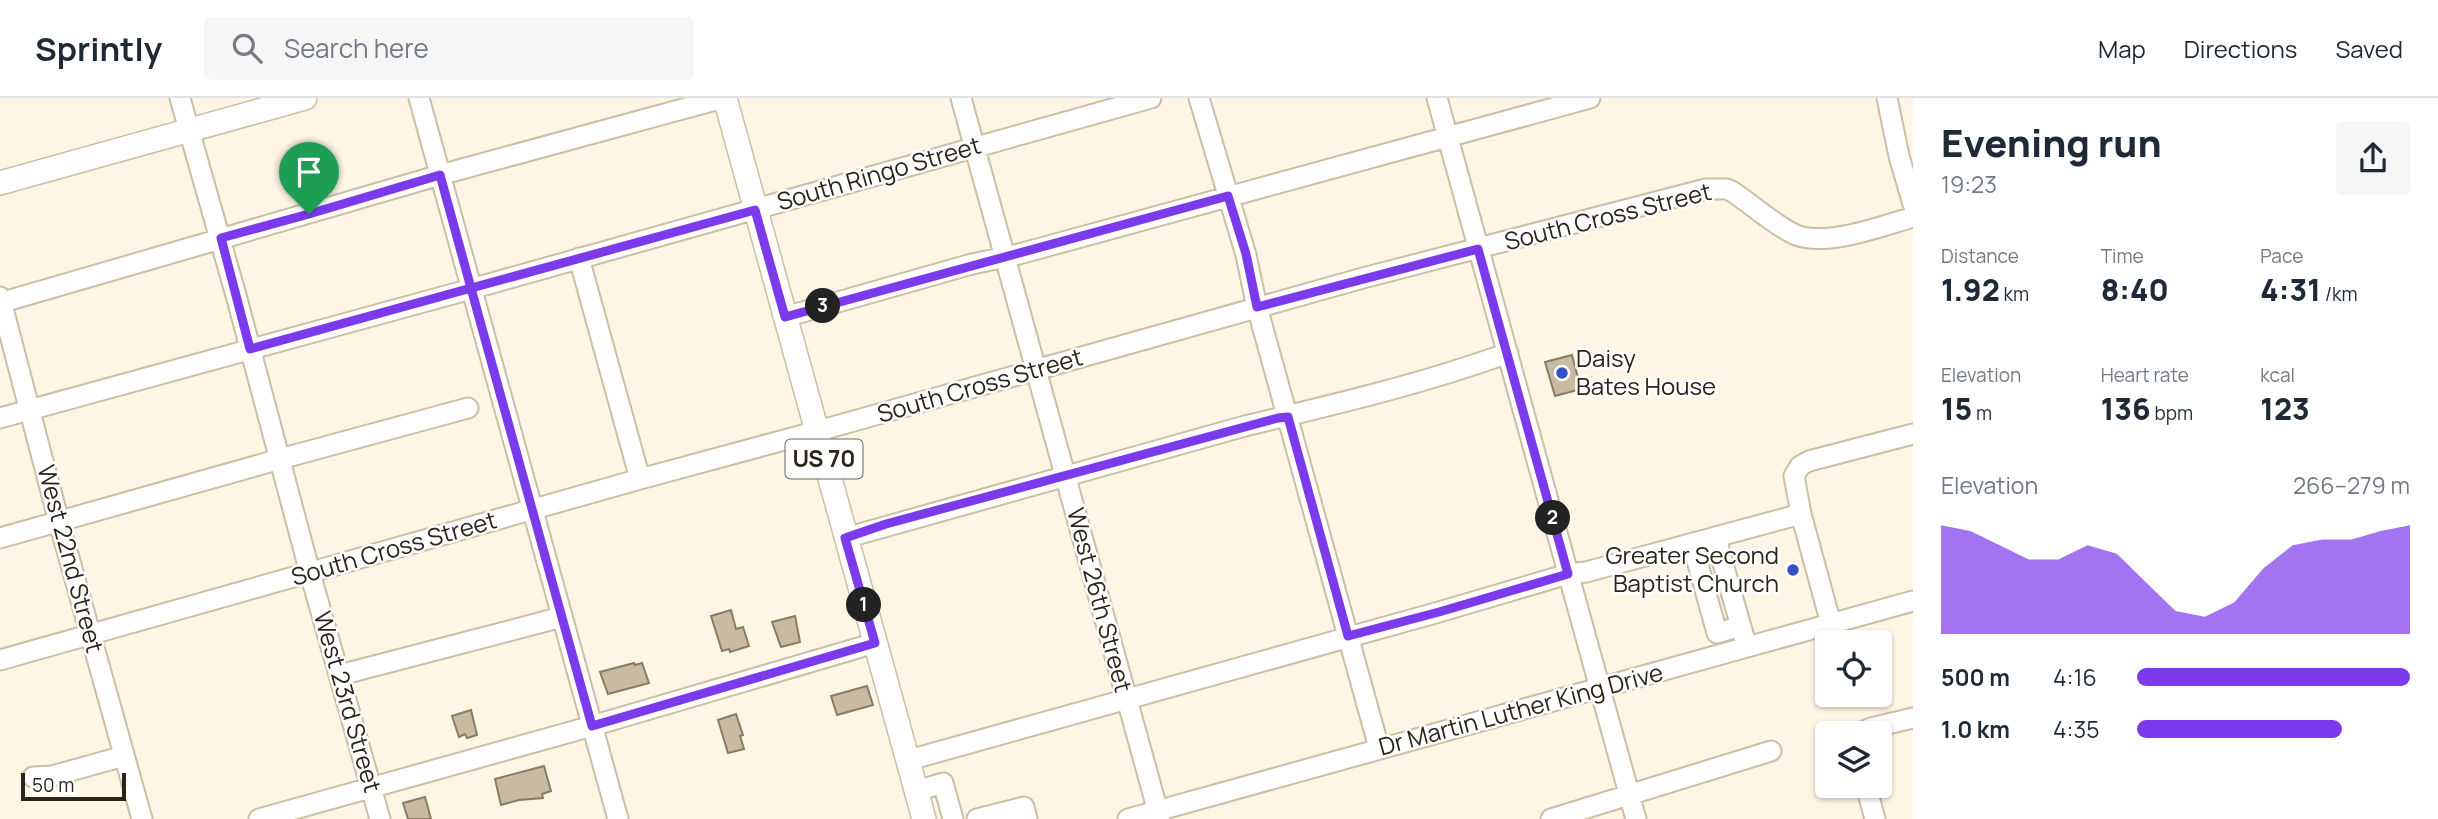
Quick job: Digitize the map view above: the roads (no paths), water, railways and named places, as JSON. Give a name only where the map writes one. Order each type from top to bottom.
[{"type":"main road","points":[[0,183],[305,98]]},
{"type":"main road","name":"US 70","points":[[724,98],[924,819]]},
{"type":"street","name":"West 23rd Street","points":[[180,98],[380,819]]},
{"type":"street","points":[[419,98],[618,819]]},
{"type":"street","points":[[1,301],[440,175],[724,98]]},
{"type":"street","name":"West 26th Street","points":[[961,98],[1159,815]]},
{"type":"street","name":"South Ringo Street","points":[[0,418],[1151,98]]},
{"type":"street","points":[[1199,98],[1246,254],[1257,307],[1379,748]]},
{"type":"street","points":[[1437,98],[1636,819]]},
{"type":"street","points":[[785,317],[1590,98]]},
{"type":"street","points":[[1887,98],[1899,156],[1913,204]]},
{"type":"street","name":"South Cross Street","points":[[0,660],[1257,307],[1706,188],[1733,192],[1786,229],[1812,239],[1853,233],[1913,217]]},
{"type":"street","points":[[579,258],[640,479]]},
{"type":"street","name":"West 22nd Street","points":[[1,301],[142,819]]},
{"type":"street","points":[[845,538],[1065,475],[1416,382],[1508,353]]},
{"type":"street","points":[[0,538],[468,408]]},
{"type":"street","points":[[1831,624],[1801,513],[1794,476],[1800,466],[1809,461],[1913,434]]},
{"type":"street","points":[[909,760],[1568,574],[1718,543],[1801,513]]},
{"type":"street","points":[[1718,543],[1747,648]]},
{"type":"street","name":"Dr Martin Luther King Drive","points":[[1129,819],[1159,815],[1379,748],[1913,601]]},
{"type":"street","points":[[340,676],[562,617]]},
{"type":"street","points":[[259,819],[875,643]]},
{"type":"street","points":[[1892,723],[1913,718]]},
{"type":"street","points":[[1551,819],[1771,751]]},
{"type":"street","points":[[33,778],[52,776],[124,756]]},
{"type":"street","points":[[917,791],[943,783],[953,819]]},
{"type":"street","points":[[1869,798],[1875,819]]},
{"type":"street","points":[[977,819],[1024,807],[1027,819]]},
{"type":"place","name":"Daisy Bates House","points":[[1562,373]]},
{"type":"place","name":"Greater Second Baptist Church","points":[[1793,570]]}]
